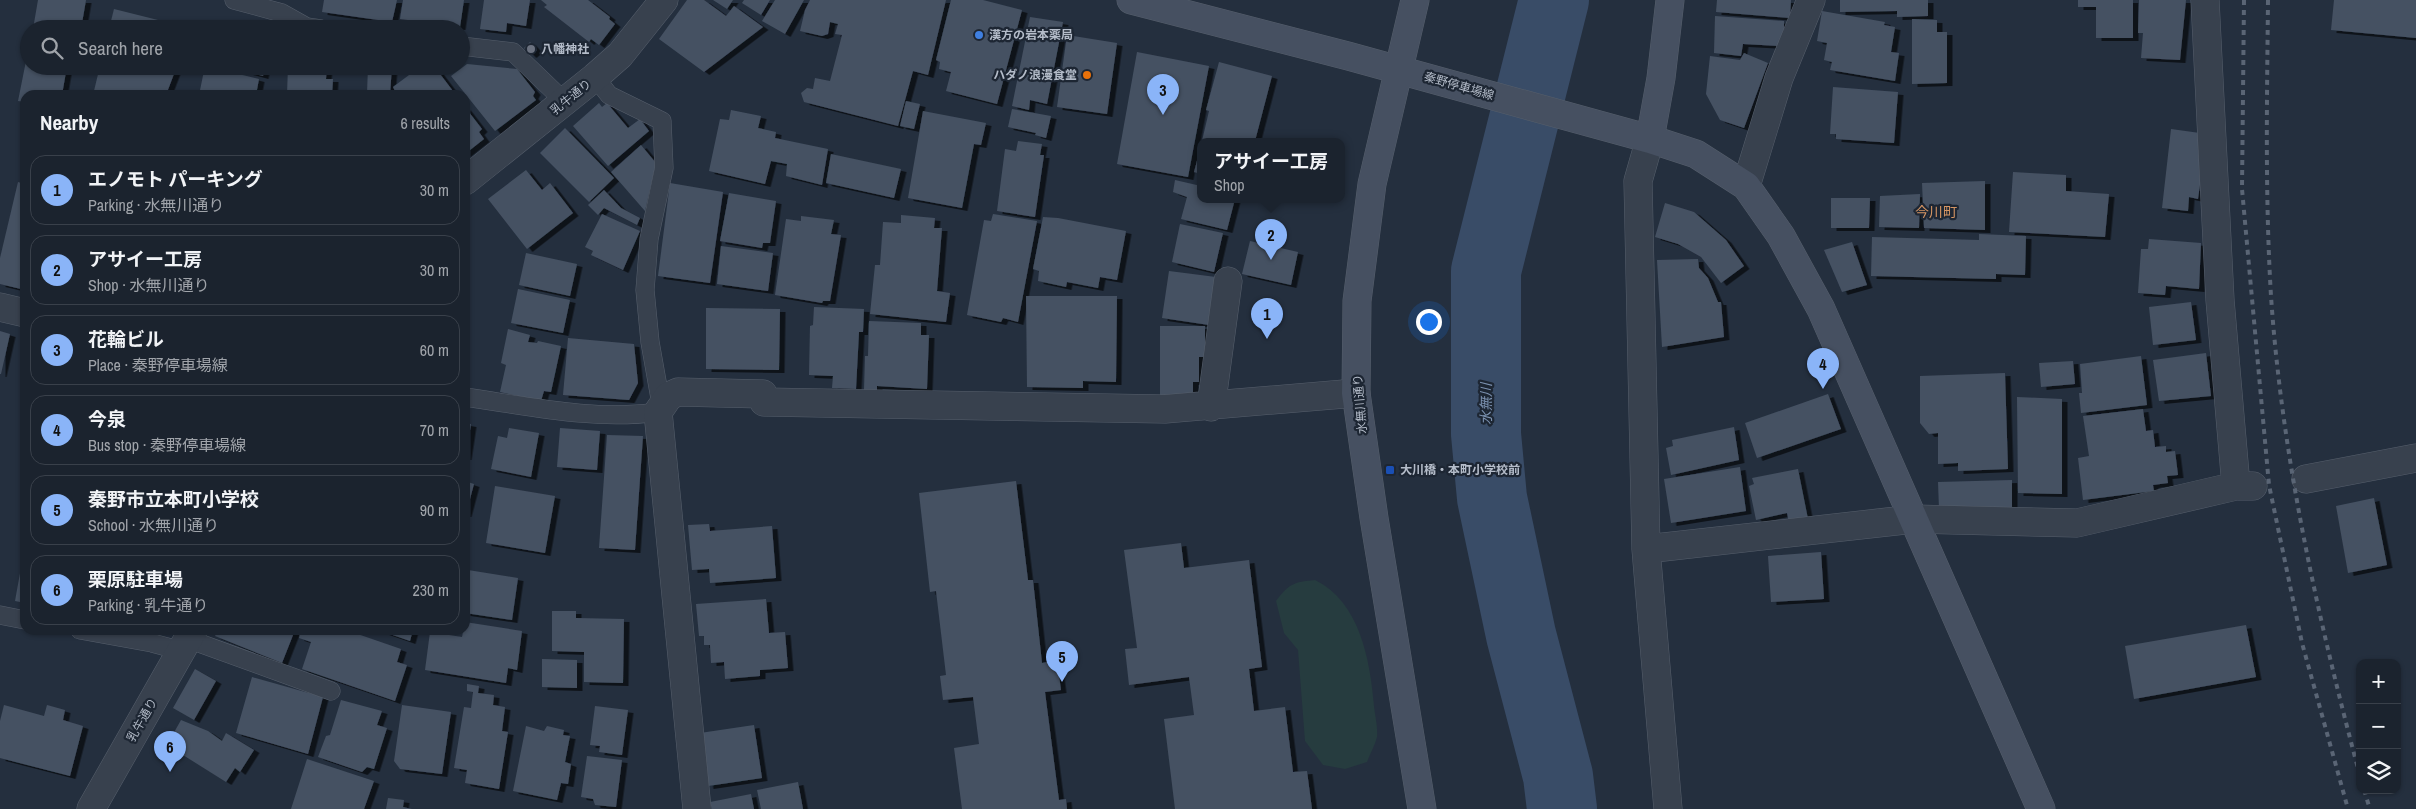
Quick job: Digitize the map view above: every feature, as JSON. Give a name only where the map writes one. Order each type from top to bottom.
[{"type":"street","name":"乳牛通り","points":[[470,177],[595,78],[620,55],[664,0]]},
{"type":"street","name":"秦野停車場線","points":[[1131,0],[1650,139],[1696,154],[1746,186]]},
{"type":"street","name":"水無川通り","points":[[1415,0],[1372,184],[1357,301],[1356,393],[1374,518],[1422,809]]},
{"type":"street","points":[[1668,809],[1646,549],[1638,181],[1650,139],[1662,78],[1670,0]]},
{"type":"street","points":[[1811,0],[1779,78],[1746,186],[1781,236],[1821,309],[2041,809]]},
{"type":"street","points":[[1646,549],[1914,519],[2076,523],[2245,486],[2220,300],[2205,0]]},
{"type":"street","points":[[1211,407],[1228,281]]},
{"type":"street","points":[[0,307],[20,312]]},
{"type":"street","points":[[697,809],[660,408],[669,396],[678,392],[763,394],[764,402],[1165,409],[1211,407],[1356,393]]},
{"type":"street","points":[[2306,479],[2416,458]]},
{"type":"street","name":"乳牛通り","points":[[91,809],[188,640]]},
{"type":"lane","points":[[234,0],[282,12],[295,20]]},
{"type":"lane","points":[[470,47],[513,52],[565,102]]},
{"type":"lane","points":[[470,397],[550,410],[610,415],[660,408],[650,342],[645,290],[649,239],[664,168],[662,121],[610,96],[595,78]]},
{"type":"lane","points":[[0,615],[20,619]]},
{"type":"lane","points":[[134,635],[188,640],[331,691]]},
{"type":"green space","points":[[1315,580],[1343,602],[1352,617],[1360,634],[1369,670],[1377,737],[1367,762],[1345,769],[1323,765],[1305,741],[1298,650],[1284,633],[1276,601],[1288,587],[1301,582]]},
{"type":"building","points":[[38,0],[86,0],[83,20],[35,20]]},
{"type":"building","points":[[324,0],[397,0],[392,20],[378,20],[322,12]]},
{"type":"building","points":[[403,0],[464,0],[461,20],[400,19]]},
{"type":"building","points":[[484,0],[530,0],[526,26],[507,23],[506,32],[480,29]]},
{"type":"building","points":[[541,0],[588,0],[610,17],[609,19],[615,24],[599,45],[591,39],[589,42],[544,7],[547,5]]},
{"type":"building","points":[[687,0],[704,0],[726,16],[734,6],[763,27],[704,72],[659,39]]},
{"type":"building","points":[[713,0],[733,0],[727,9]]},
{"type":"building","points":[[744,0],[770,0],[761,15],[742,3]]},
{"type":"building","points":[[775,0],[804,0],[785,34],[762,21]]},
{"type":"building","points":[[810,0],[946,0],[928,75],[913,71],[898,126],[804,102],[801,93],[807,88],[813,89],[815,78],[830,81],[842,35],[835,34],[838,24],[830,22],[828,34],[822,36],[800,31],[805,10]]},
{"type":"building","name":"漢方の岩本薬局","points":[[951,0],[983,0],[1022,10],[997,104],[946,91],[951,72],[939,69],[940,62],[936,60]]},
{"type":"building","points":[[1717,0],[1791,0],[1790,18],[1716,12]]},
{"type":"building","points":[[1840,0],[1928,0],[1928,16],[1897,17],[1897,11],[1840,12]]},
{"type":"building","points":[[2078,0],[2133,0],[2133,38],[2096,38],[2096,7],[2078,7]]},
{"type":"building","points":[[2139,0],[2186,0],[2180,60],[2141,58],[2143,33],[2138,33]]},
{"type":"building","points":[[2334,0],[2416,0],[2416,38],[2331,30]]},
{"type":"building","points":[[114,9],[158,20],[111,20]]},
{"type":"building","points":[[1822,11],[1885,22],[1884,25],[1895,27],[1891,52],[1899,53],[1895,81],[1830,70],[1832,62],[1824,60],[1827,43],[1817,41]]},
{"type":"building","points":[[1715,16],[1784,21],[1784,34],[1779,46],[1743,44],[1741,56],[1714,53]]},
{"type":"building","points":[[1030,17],[1063,22],[1047,104],[1030,100],[1029,110],[1012,106]]},
{"type":"building","points":[[1912,19],[1937,20],[1937,32],[1947,32],[1947,83],[1912,84]]},
{"type":"building","name":"ハダノ浪漫食堂","points":[[1067,35],[1117,43],[1107,114],[1057,107]]},
{"type":"building","name":"八幡神社","points":[[530,42],[537,50],[531,55],[524,48]]},
{"type":"building","points":[[1137,52],[1209,66],[1188,177],[1117,164]]},
{"type":"building","points":[[1744,53],[1768,63],[1744,128],[1720,120],[1706,94],[1710,56],[1740,60]]},
{"type":"building","points":[[1219,62],[1272,76],[1256,138],[1203,138],[1209,111],[1206,110]]},
{"type":"building","points":[[470,64],[517,69],[535,92],[533,96],[536,100],[495,131],[470,100],[470,90],[462,90],[451,76],[470,75]]},
{"type":"building","points":[[23,75],[65,75],[63,90],[20,90]]},
{"type":"building","points":[[98,75],[174,75],[168,90],[94,90]]},
{"type":"building","points":[[203,75],[242,75],[259,79],[257,90],[200,90]]},
{"type":"building","points":[[288,75],[326,75],[326,79],[333,79],[332,90],[287,90]]},
{"type":"building","points":[[368,75],[391,75],[390,90],[367,90]]},
{"type":"building","points":[[409,75],[441,75],[452,90],[394,90],[393,87]]},
{"type":"building","points":[[1833,87],[1898,92],[1894,143],[1836,139],[1836,134],[1830,134]]},
{"type":"building","points":[[906,101],[920,104],[914,129],[900,126]]},
{"type":"building","points":[[599,103],[602,107],[607,103],[628,128],[640,119],[649,131],[608,166],[573,126]]},
{"type":"building","points":[[1012,109],[1051,116],[1046,138],[1035,135],[1036,133],[1008,127]]},
{"type":"building","points":[[731,110],[761,116],[758,128],[776,132],[775,138],[828,149],[822,185],[786,176],[787,164],[771,161],[765,184],[709,171],[720,119],[729,120]]},
{"type":"building","points":[[923,111],[986,123],[981,145],[974,144],[962,208],[908,198]]},
{"type":"building","points":[[470,113],[482,129],[479,132],[484,139],[470,150]]},
{"type":"building","points":[[565,128],[614,178],[589,202],[540,153]]},
{"type":"building","points":[[2171,129],[2207,134],[2198,199],[2189,197],[2188,211],[2162,208]]},
{"type":"building","points":[[1018,141],[1042,144],[1040,155],[1044,155],[1035,217],[997,211],[1005,149],[1016,151]]},
{"type":"building","points":[[641,145],[656,163],[645,211],[611,172]]},
{"type":"building","points":[[831,154],[901,169],[894,198],[826,183]]},
{"type":"building","points":[[1197,161],[1197,173],[1194,172]]},
{"type":"building","points":[[526,170],[542,190],[550,183],[573,213],[527,249],[488,199]]},
{"type":"building","points":[[2013,172],[2066,175],[2066,191],[2109,194],[2105,237],[2009,232]]},
{"type":"building","points":[[1175,180],[1197,185],[1197,203],[1234,203],[1227,230],[1181,219],[1187,197],[1173,192]]},
{"type":"building","points":[[1985,181],[1985,230],[1924,228],[1922,183]]},
{"type":"building","points":[[18,182],[20,183],[20,289],[0,284],[0,258]]},
{"type":"building","points":[[670,183],[723,192],[710,283],[658,276]]},
{"type":"building","points":[[604,190],[621,208],[640,218],[637,225],[604,208],[598,215],[588,205]]},
{"type":"building","points":[[729,193],[776,201],[770,243],[763,243],[762,248],[720,241]]},
{"type":"building","points":[[1920,194],[1919,228],[1879,227],[1880,196]]},
{"type":"building","points":[[1831,198],[1870,198],[1869,228],[1831,228]]},
{"type":"building","points":[[1665,203],[1694,212],[1726,240],[1744,266],[1721,283],[1701,257],[1678,244],[1655,237]]},
{"type":"building","points":[[602,214],[640,231],[623,270],[591,255],[593,251],[585,247]]},
{"type":"building","points":[[993,214],[1037,221],[1018,322],[1003,318],[1001,322],[967,315],[984,220],[991,221]]},
{"type":"building","points":[[901,215],[935,218],[934,228],[942,228],[937,291],[950,293],[946,322],[870,314],[875,265],[880,265],[883,222],[901,223]]},
{"type":"building","points":[[801,216],[834,220],[831,234],[841,235],[830,301],[823,301],[822,303],[775,295],[786,219],[801,221]]},
{"type":"building","points":[[1043,217],[1058,218],[1126,231],[1117,280],[1100,277],[1098,288],[1067,282],[1066,287],[1038,281],[1039,271],[1033,269]]},
{"type":"building","points":[[1180,224],[1223,233],[1214,272],[1172,262]]},
{"type":"building","points":[[1979,234],[2026,236],[2025,275],[1996,274],[1996,279],[1871,276],[1872,237],[1979,240]]},
{"type":"building","points":[[2149,239],[2201,243],[2199,289],[2166,286],[2165,295],[2138,293],[2141,249],[2148,249]]},
{"type":"building","points":[[1250,241],[1298,252],[1291,285],[1242,274]]},
{"type":"building","points":[[1852,242],[1867,285],[1842,292],[1824,250]]},
{"type":"building","points":[[721,246],[773,253],[768,291],[717,284]]},
{"type":"building","points":[[526,253],[577,264],[570,296],[519,285]]},
{"type":"building","points":[[1698,259],[1699,268],[1708,278],[1718,302],[1721,302],[1724,337],[1662,347],[1657,260]]},
{"type":"building","points":[[1169,271],[1216,277],[1209,325],[1162,318]]},
{"type":"building","points":[[518,289],[570,300],[563,333],[511,323]]},
{"type":"building","points":[[1026,296],[1117,296],[1116,382],[1083,381],[1083,388],[1027,387]]},
{"type":"building","points":[[2191,302],[2196,340],[2153,345],[2149,307]]},
{"type":"building","points":[[814,307],[864,309],[863,332],[859,332],[856,389],[832,388],[833,376],[809,375],[810,326],[813,325]]},
{"type":"building","points":[[706,308],[780,309],[779,370],[706,369]]},
{"type":"building","points":[[869,321],[921,323],[921,335],[929,335],[927,389],[877,386],[877,391],[864,390],[865,356],[868,356]]},
{"type":"building","points":[[1160,326],[1205,326],[1205,357],[1199,357],[1199,382],[1193,382],[1193,395],[1160,395]]},
{"type":"building","points":[[508,329],[530,335],[528,342],[537,343],[538,341],[561,346],[551,392],[544,391],[541,401],[500,392],[506,365],[501,363]]},
{"type":"building","points":[[0,331],[10,334],[1,374],[0,374]]},
{"type":"building","points":[[568,338],[634,344],[638,383],[629,400],[563,395]]},
{"type":"building","points":[[2206,353],[2211,396],[2159,401],[2153,360]]},
{"type":"building","points":[[2141,356],[2147,405],[2081,413],[2079,393],[2082,393],[2080,364]]},
{"type":"building","points":[[2073,361],[2075,384],[2041,387],[2039,363]]},
{"type":"building","points":[[2005,373],[2008,469],[1958,471],[1958,463],[1938,464],[1938,433],[1929,434],[1920,423],[1920,376]]},
{"type":"building","points":[[1828,394],[1841,429],[1757,458],[1745,423]]},
{"type":"building","points":[[2017,397],[2062,399],[2062,494],[2018,493]]},
{"type":"building","points":[[2143,409],[2146,431],[2153,430],[2155,447],[2166,446],[2166,452],[2175,451],[2178,475],[2167,476],[2168,483],[2153,485],[2154,491],[2083,500],[2078,458],[2089,456],[2083,416]]},
{"type":"building","points":[[1734,427],[1739,460],[1671,475],[1666,448],[1673,446],[1672,440]]},
{"type":"building","points":[[509,428],[539,433],[531,477],[491,469],[498,436],[507,438]]},
{"type":"building","points":[[560,428],[600,431],[597,470],[557,467]]},
{"type":"building","points":[[607,435],[643,436],[635,550],[599,548]]},
{"type":"building","points":[[1740,467],[1746,511],[1671,523],[1664,479]]},
{"type":"building","points":[[1798,469],[1808,519],[1789,523],[1787,513],[1756,520],[1749,486],[1754,484],[1752,478]]},
{"type":"building","points":[[2012,480],[2012,507],[1939,509],[1938,482]]},
{"type":"building","points":[[1016,481],[1028,580],[1033,580],[1042,663],[1057,660],[1061,690],[1045,692],[1059,800],[1066,799],[1067,809],[962,809],[954,748],[979,744],[973,697],[943,700],[940,676],[946,675],[936,591],[930,592],[919,493]]},
{"type":"building","points":[[470,483],[474,484],[470,499]]},
{"type":"building","points":[[495,486],[555,496],[545,553],[486,543]]},
{"type":"building","points":[[2374,498],[2387,565],[2348,573],[2336,506]]},
{"type":"building","points":[[709,524],[710,531],[772,526],[776,578],[710,583],[709,569],[692,570],[688,525]]},
{"type":"building","points":[[1181,543],[1184,568],[1249,560],[1262,667],[1249,669],[1254,711],[1285,707],[1293,772],[1307,771],[1312,809],[1175,809],[1164,719],[1194,715],[1189,677],[1129,685],[1125,649],[1137,648],[1124,550]]},
{"type":"building","points":[[1821,552],[1824,599],[1771,602],[1768,556]]},
{"type":"building","points":[[470,570],[518,578],[512,620],[470,614]]},
{"type":"building","points":[[20,573],[20,602],[15,601]]},
{"type":"building","points":[[766,599],[769,633],[785,632],[788,668],[760,670],[760,676],[725,679],[724,662],[711,663],[710,645],[704,645],[704,636],[699,636],[696,604]]},
{"type":"building","points":[[552,611],[576,611],[576,618],[624,619],[623,683],[584,682],[584,652],[552,651]]},
{"type":"building","points":[[470,623],[522,631],[517,670],[508,668],[506,683],[425,670],[430,635],[462,637],[462,635],[470,635]]},
{"type":"building","points":[[2246,625],[2256,677],[2134,699],[2125,646]]},
{"type":"building","points":[[216,635],[293,635],[282,663]]},
{"type":"building","points":[[300,635],[360,635],[401,649],[397,662],[407,665],[395,701],[302,669],[311,642],[299,638]]},
{"type":"building","points":[[393,635],[412,635],[410,641]]},
{"type":"building","points":[[542,659],[577,660],[577,688],[542,687]]},
{"type":"building","points":[[195,669],[216,681],[194,720],[173,708]]},
{"type":"building","points":[[252,677],[323,697],[308,754],[236,733]]},
{"type":"building","points":[[467,684],[479,686],[478,693],[494,695],[493,705],[505,707],[502,731],[508,732],[499,789],[465,783],[467,770],[454,768],[464,707],[471,708],[473,692],[467,691]]},
{"type":"building","points":[[341,700],[382,711],[377,725],[387,728],[374,769],[367,767],[362,772],[318,757],[326,736],[330,735]]},
{"type":"building","points":[[4,705],[44,716],[47,705],[65,710],[63,720],[83,726],[70,776],[0,758],[0,721]]},
{"type":"building","points":[[402,705],[451,712],[442,774],[400,769],[394,761]]},
{"type":"building","points":[[595,706],[628,710],[622,755],[599,752],[600,746],[590,745]]},
{"type":"building","points":[[181,720],[208,731],[222,741],[226,733],[254,750],[240,772],[235,768],[226,782],[167,745]]},
{"type":"building","points":[[754,725],[762,778],[708,786],[700,733]]},
{"type":"building","points":[[526,726],[544,731],[547,726],[564,730],[563,735],[570,736],[565,762],[571,764],[568,784],[561,783],[557,800],[513,791]]},
{"type":"building","points":[[587,756],[622,760],[616,807],[595,805],[593,799],[581,797]]},
{"type":"building","points":[[307,759],[374,781],[364,809],[291,809]]},
{"type":"building","points":[[798,782],[803,809],[761,809],[757,790]]},
{"type":"building","points":[[751,794],[754,809],[712,809],[710,802]]},
{"type":"building","points":[[388,798],[404,800],[403,807],[412,809],[386,809]]},
{"type":"waterway","name":"水無川","points":[[1554,0],[1486,271],[1486,434],[1492,498],[1521,635],[1558,776],[1562,809]]},
{"type":"railway","points":[[2244,0],[2242,189],[2269,485],[2302,643],[2348,809]]},
{"type":"railway","points":[[2268,0],[2268,222],[2276,357],[2293,478],[2304,538],[2330,658],[2356,760]]},
{"type":"railway","points":[[2365,794],[2370,809]]},
{"type":"place","name":"漢方の岩本薬局","points":[[979,35]]},
{"type":"place","name":"八幡神社","points":[[531,49]]},
{"type":"place","name":"ハダノ浪漫食堂","points":[[1087,75]]},
{"type":"place","name":"花輪ビル","points":[[1163,115]]},
{"type":"place","name":"アサイー工房","points":[[1271,260]]},
{"type":"place","name":"エノモト パーキング","points":[[1267,339]]},
{"type":"place","name":"今泉","points":[[1823,389]]},
{"type":"place","name":"大川橋・本町小学校前","points":[[1390,470]]},
{"type":"place","name":"秦野市立本町小学校","points":[[1062,682]]},
{"type":"place","name":"栗原駐車場","points":[[170,772]]},
{"type":"district","name":"今川町","points":[[1936,212]]}]
